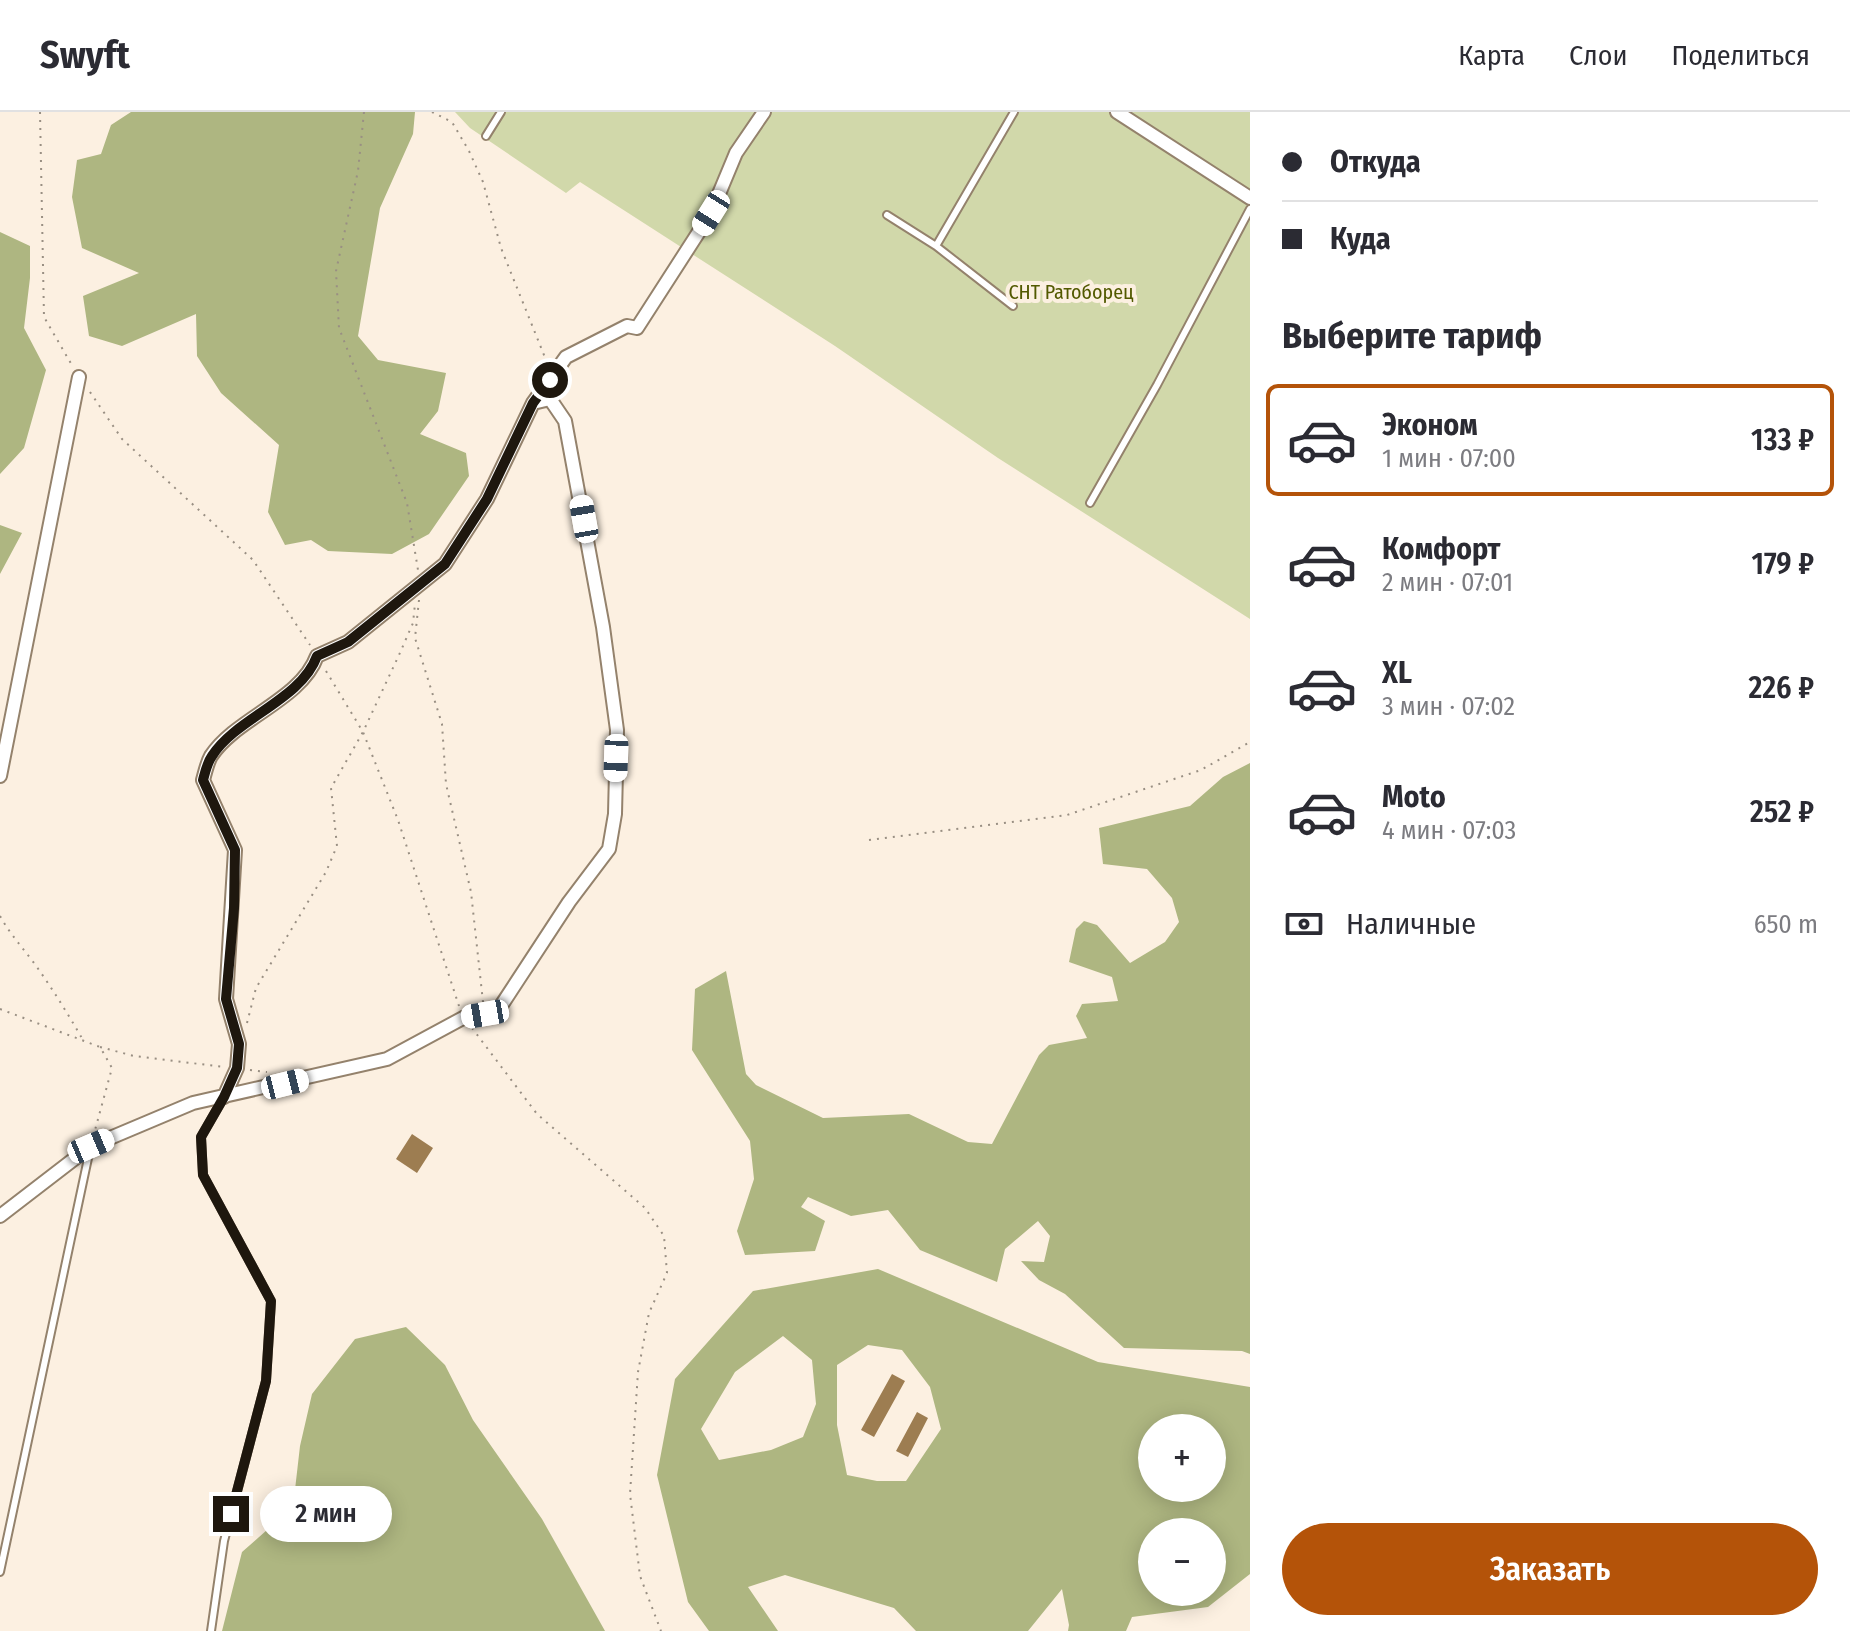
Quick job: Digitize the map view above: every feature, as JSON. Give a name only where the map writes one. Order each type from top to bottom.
[{"type":"street","points":[[224,1097],[237,1068],[239,1044],[226,999],[234,908],[235,850],[203,780],[210,759],[222,744],[303,678],[312,669],[317,656],[348,642],[445,564],[487,499],[533,403],[566,357],[627,326],[637,328],[711,213],[736,153],[764,112]]},
{"type":"street","points":[[1117,112],[1250,198]]},
{"type":"street","points":[[0,776],[79,377]]},
{"type":"street","points":[[0,1216],[91,1146],[193,1103],[387,1059],[463,1018],[497,1012],[569,902],[609,849],[615,814],[617,730],[603,627],[565,421],[550,399],[533,403]]},
{"type":"lane","points":[[486,136],[501,112]]},
{"type":"lane","points":[[936,246],[1014,112]]},
{"type":"lane","points":[[1090,503],[1157,385],[1250,209]]},
{"type":"lane","points":[[887,215],[936,246],[1013,306]]},
{"type":"lane","points":[[211,1631],[224,1541],[266,1381],[271,1301],[203,1175],[201,1137],[224,1097]]},
{"type":"lane","points":[[0,1572],[91,1146]]},
{"type":"path","points":[[40,112],[44,317],[79,377],[122,439],[253,560],[363,732],[403,833],[463,1018],[537,1114],[645,1208],[664,1236],[667,1273],[649,1313],[638,1372],[630,1494],[640,1576],[661,1631]]},
{"type":"path","points":[[364,112],[358,171],[336,271],[339,328],[407,503],[418,586],[415,638],[442,724],[446,784],[471,892],[485,1014]]},
{"type":"path","points":[[432,112],[452,122],[479,172],[501,248],[547,364]]},
{"type":"path","points":[[247,1023],[256,988],[326,872],[337,846],[331,788],[363,732],[413,623],[418,586]]},
{"type":"path","points":[[869,840],[1067,815],[1201,770],[1250,742]]},
{"type":"path","points":[[0,916],[14,941],[33,961],[59,999],[84,1041]]},
{"type":"path","points":[[0,1009],[100,1047],[134,1056],[268,1072]]},
{"type":"path","points":[[91,1146],[112,1068],[100,1047]]},
{"type":"green space","points":[[131,112],[415,112],[413,134],[380,208],[358,336],[378,360],[446,373],[438,411],[420,434],[466,453],[469,476],[429,534],[392,554],[328,551],[311,540],[285,545],[268,512],[279,445],[221,393],[197,356],[196,314],[122,346],[89,336],[83,296],[139,273],[82,248],[72,197],[77,160],[101,154],[111,125]]},
{"type":"green space","name":"СНТ Ратоборец","points":[[455,112],[1250,112],[1250,619],[998,458],[835,346],[580,182],[566,193],[470,128]]},
{"type":"green space","points":[[0,232],[30,246],[24,328],[46,370],[24,448],[0,474]]},
{"type":"green space","points":[[0,525],[22,533],[0,574]]},
{"type":"green space","points":[[1250,763],[1250,1354],[1242,1351],[1124,1348],[1065,1294],[1039,1280],[1021,1261],[1044,1262],[1050,1236],[1038,1221],[1005,1249],[997,1282],[920,1250],[888,1210],[851,1216],[808,1197],[801,1207],[825,1221],[815,1251],[745,1255],[737,1231],[754,1179],[750,1141],[692,1050],[695,989],[726,971],[746,1074],[756,1085],[823,1118],[909,1114],[968,1142],[992,1144],[1039,1055],[1049,1045],[1087,1038],[1076,1016],[1082,1004],[1118,1001],[1112,977],[1069,962],[1076,929],[1084,921],[1097,925],[1130,963],[1165,942],[1179,922],[1172,898],[1147,869],[1103,864],[1099,828],[1190,806],[1223,777]]},
{"type":"green space","points":[[878,1269],[1098,1362],[1250,1387],[1250,1574],[1226,1593],[1226,1518],[1138,1518],[1138,1606],[1209,1606],[1132,1617],[1126,1631],[1068,1631],[1062,1589],[1028,1631],[916,1631],[894,1608],[785,1575],[748,1587],[778,1631],[709,1631],[688,1602],[657,1475],[675,1379],[753,1291]],"holes":[[[783,1336],[812,1360],[816,1404],[803,1437],[771,1450],[719,1460],[701,1429],[735,1372]],[[868,1345],[902,1350],[930,1387],[941,1429],[906,1481],[877,1481],[847,1475],[837,1425],[837,1365]]]},
{"type":"green space","points":[[406,1327],[445,1365],[473,1420],[542,1519],[605,1631],[222,1631],[242,1552],[293,1507],[300,1446],[312,1394],[355,1339]]},
{"type":"building","points":[[412,1134],[433,1148],[417,1173],[396,1159]]},
{"type":"building","points":[[892,1374],[905,1381],[874,1437],[861,1430]]},
{"type":"building","points":[[917,1412],[928,1418],[908,1457],[896,1451]]},
{"type":"route","points":[[231,1514],[266,1381],[271,1301],[203,1175],[201,1137],[237,1068],[239,1044],[226,999],[234,908],[235,850],[203,780],[210,759],[222,744],[284,695],[312,669],[317,656],[348,642],[445,564],[487,499],[533,403],[550,380]]}]
